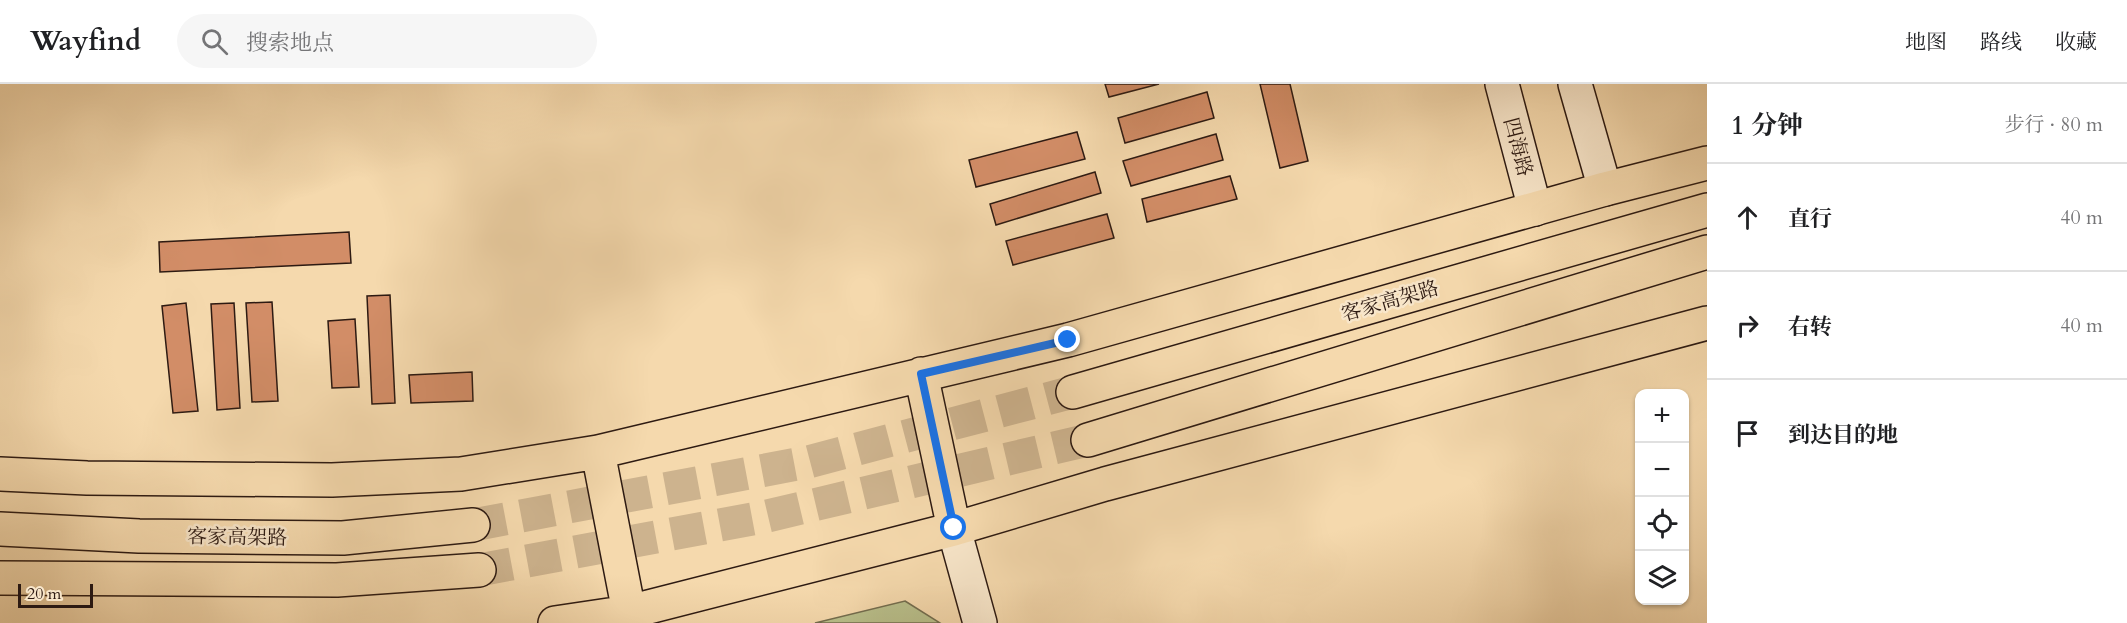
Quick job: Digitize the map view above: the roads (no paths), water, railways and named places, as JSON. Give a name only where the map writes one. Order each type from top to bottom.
[{"type":"main road","points":[[0,474],[87,478],[332,480],[461,474],[598,452],[1068,340],[1605,189],[1707,163]]},
{"type":"main road","name":"客家高架路","points":[[1073,393],[1707,210]]},
{"type":"main road","points":[[1088,440],[1707,252]]},
{"type":"main road","points":[[555,623],[631,617],[1105,484],[1707,323]]},
{"type":"main road","points":[[921,374],[954,528]]},
{"type":"main road","points":[[598,452],[631,617]]},
{"type":"main road","name":"客家高架路","points":[[0,529],[139,536],[344,538],[473,525]]},
{"type":"main road","points":[[0,578],[337,579],[479,570]]},
{"type":"street","name":"四海路","points":[[1502,84],[1534,209]]},
{"type":"street","points":[[1575,84],[1605,189]]},
{"type":"street","points":[[954,528],[980,623]]},
{"type":"tunnel","points":[[473,525],[808,462],[1073,392]]},
{"type":"tunnel","points":[[479,570],[763,517],[1088,440]]}]
